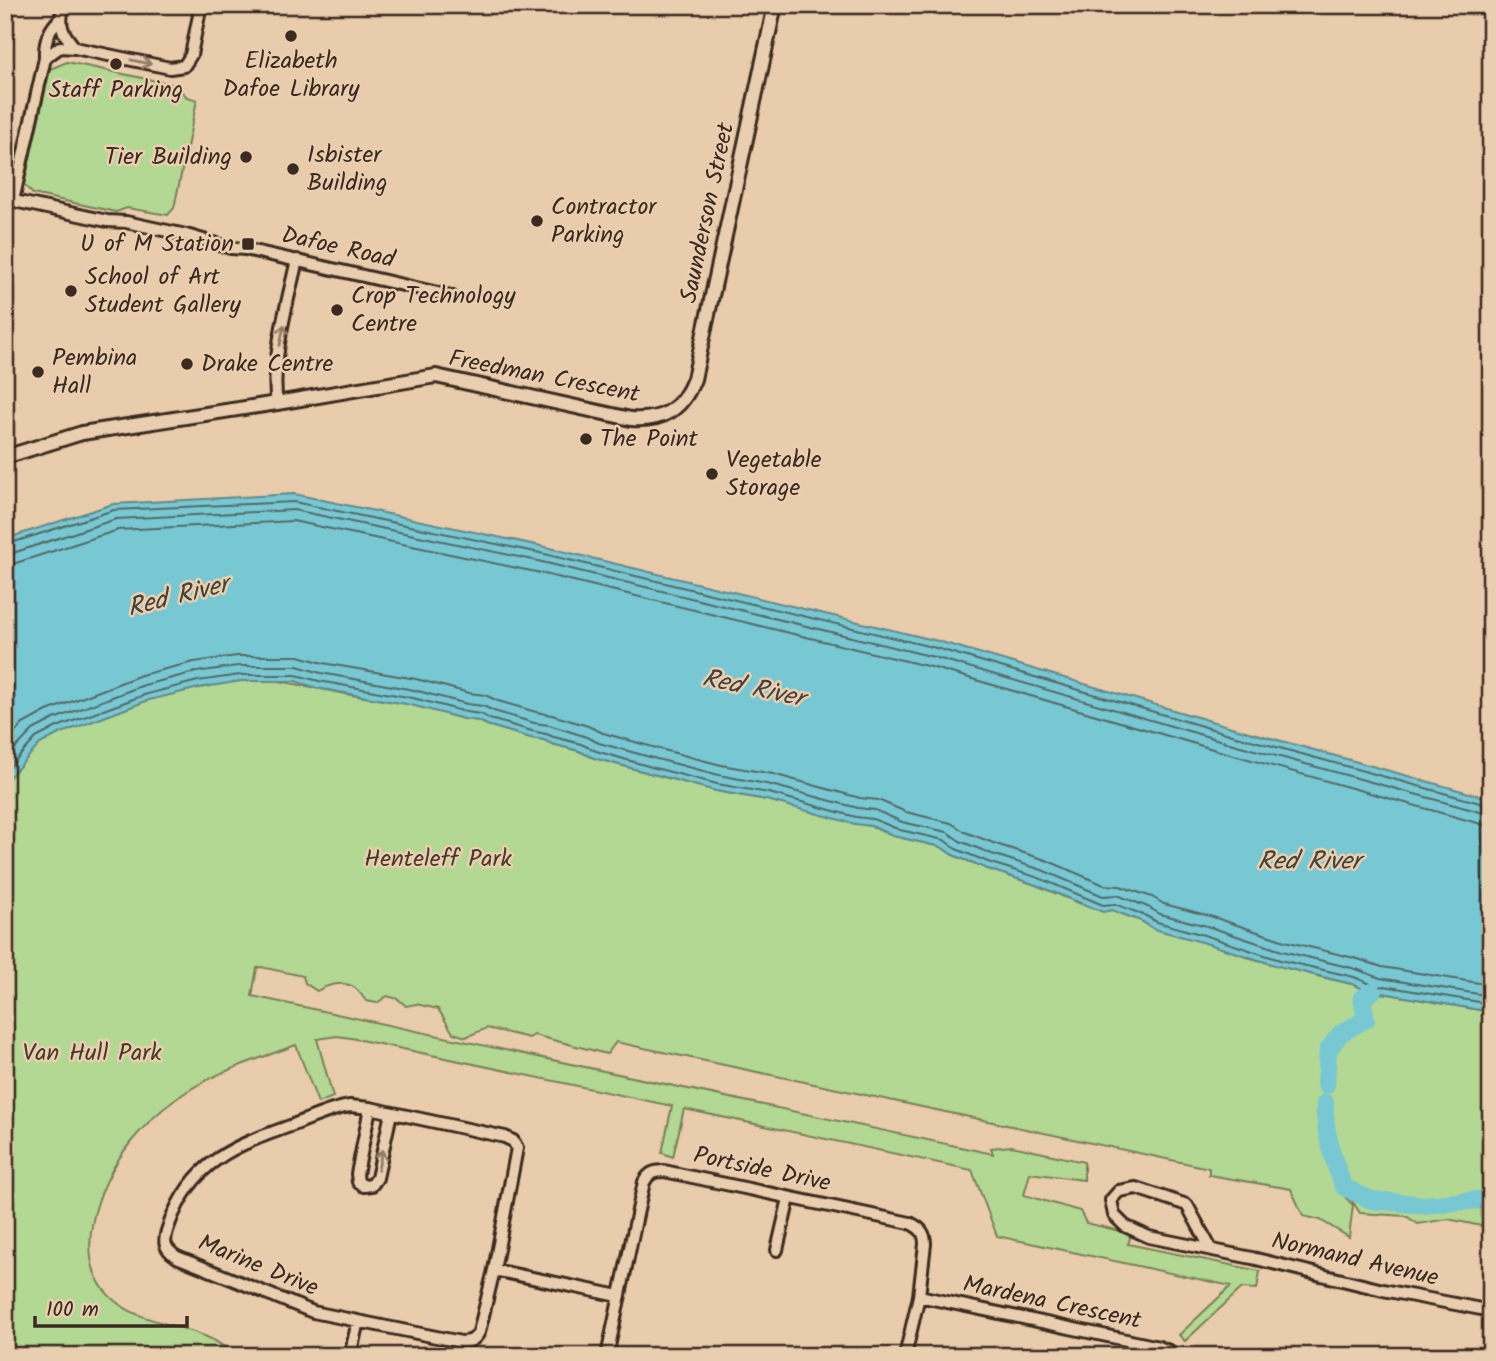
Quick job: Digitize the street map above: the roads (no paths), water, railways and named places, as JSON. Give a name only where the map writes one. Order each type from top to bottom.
[{"type":"street","points":[[63,5],[62,33],[75,48]]},
{"type":"street","points":[[45,58],[60,47],[170,68],[184,66],[191,55],[201,5]]},
{"type":"street","name":"Saunderson Street","points":[[662,416],[679,405],[694,379],[775,5]]},
{"type":"street","points":[[9,200],[45,58],[44,48],[52,26],[61,18]]},
{"type":"street","name":"Dafoe Road","points":[[9,200],[107,221],[113,226],[208,246],[245,249],[451,296]]},
{"type":"street","points":[[277,403],[275,392],[278,355],[297,260]]},
{"type":"street","name":"Freedman Crescent","points":[[5,457],[82,433],[436,376],[631,419],[643,420],[662,416]]},
{"type":"street","name":"Marine Drive","points":[[350,1106],[391,1113],[505,1137],[513,1141],[517,1148],[494,1270],[476,1338],[468,1342],[313,1311],[168,1251],[165,1245],[166,1234],[183,1193],[195,1178],[229,1151],[247,1141],[340,1108],[350,1106]]},
{"type":"street","points":[[370,1108],[356,1174],[358,1182],[363,1186],[372,1185],[377,1178],[391,1113]]},
{"type":"street","name":"Portside Drive","points":[[607,1356],[644,1182],[648,1175],[655,1171],[664,1171],[909,1223],[920,1228],[925,1235],[925,1244],[919,1296],[905,1356]]},
{"type":"street","name":"Normand Avenue","points":[[1211,1250],[1187,1205],[1136,1188],[1119,1191],[1111,1200],[1114,1215],[1125,1226],[1149,1237],[1383,1290],[1491,1311]]},
{"type":"street","points":[[777,1250],[789,1198]]},
{"type":"street","points":[[494,1270],[619,1296]]},
{"type":"street","name":"Mardena Crescent","points":[[919,1296],[1159,1347],[1171,1352],[1173,1356]]},
{"type":"street","points":[[351,1356],[358,1321]]},
{"type":"water","name":"Red River","points":[[294,494],[541,546],[938,641],[1238,729],[1491,799],[1491,1012],[1376,994],[1352,984],[1278,966],[1154,929],[1112,910],[1103,912],[985,868],[941,847],[898,837],[871,826],[767,800],[716,791],[594,758],[479,721],[411,705],[317,688],[295,681],[241,681],[149,700],[59,734],[40,744],[5,782],[5,539],[113,504]]},
{"type":"waterway","points":[[1326,1085],[1328,1050],[1340,1034],[1366,1019],[1362,998],[1372,992]]},
{"type":"waterway","points":[[1325,1103],[1330,1146],[1344,1187],[1371,1200],[1424,1205],[1491,1201]]},
{"type":"place","name":"Elizabeth Dafoe Library","points":[[291,36]]},
{"type":"place","name":"Staff Parking","points":[[116,64]]},
{"type":"place","name":"Tier Building","points":[[246,157]]},
{"type":"place","name":"Isbister Building","points":[[293,169]]},
{"type":"place","name":"Contractor Parking","points":[[537,221]]},
{"type":"place","name":"U of M Station","points":[[248,244]]},
{"type":"place","name":"School of Art Student Gallery","points":[[71,291]]},
{"type":"place","name":"Crop Technology Centre","points":[[337,310]]},
{"type":"place","name":"Drake Centre","points":[[187,364]]},
{"type":"place","name":"Pembina Hall","points":[[38,372]]},
{"type":"place","name":"The Point","points":[[586,439]]},
{"type":"place","name":"Vegetable Storage","points":[[712,474]]},
{"type":"park label","name":"Henteleff Park","points":[[438,859]]},
{"type":"park label","name":"Van Hull Park","points":[[92,1053]]}]
